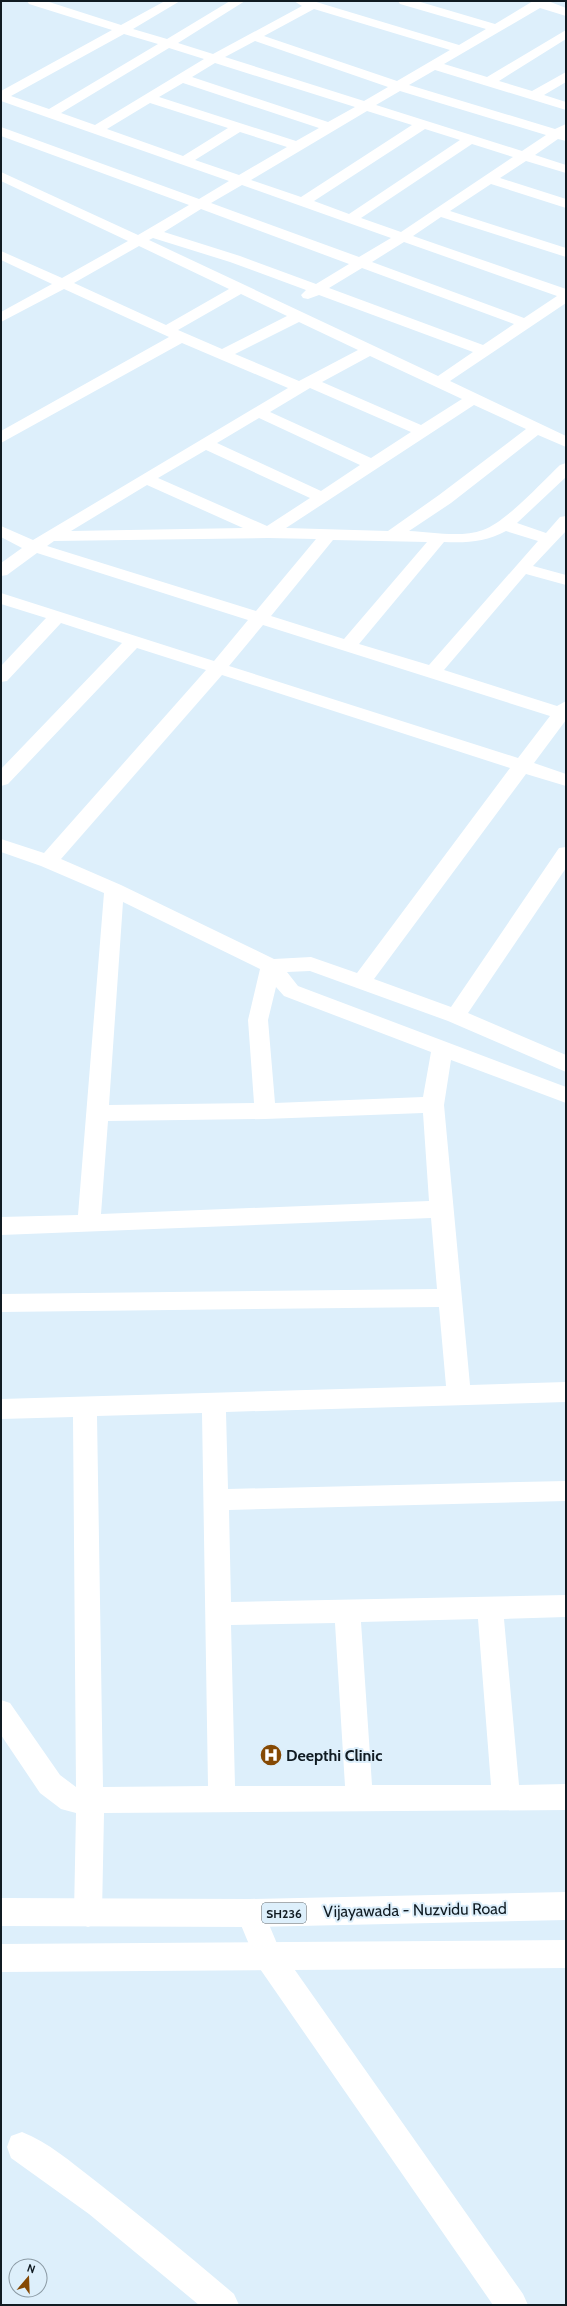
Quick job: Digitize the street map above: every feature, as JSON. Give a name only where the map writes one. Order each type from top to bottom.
[{"type":"street","points":[[33,1],[566,169]]},
{"type":"street","points":[[1,97],[121,29],[174,1]]},
{"type":"street","points":[[50,114],[239,1]]},
{"type":"street","points":[[298,1],[459,49]]},
{"type":"street","points":[[404,1],[495,28]]},
{"type":"street","points":[[1,318],[146,237],[540,2],[566,12]]},
{"type":"street","points":[[96,130],[214,58],[312,5]]},
{"type":"street","points":[[445,13],[458,5]]},
{"type":"street","points":[[488,82],[566,34]]},
{"type":"street","points":[[254,37],[398,86],[563,133]]},
{"type":"street","points":[[433,65],[566,106]]},
{"type":"street","points":[[534,96],[566,76]]},
{"type":"street","points":[[182,78],[330,127]]},
{"type":"street","points":[[1,97],[566,295]]},
{"type":"street","points":[[149,98],[297,146]]},
{"type":"street","points":[[303,202],[423,124]]},
{"type":"street","points":[[184,161],[239,127]]},
{"type":"street","points":[[1,131],[199,205],[527,324]]},
{"type":"street","points":[[284,309],[402,237],[524,156],[563,133]]},
{"type":"street","points":[[350,219],[470,139]]},
{"type":"street","points":[[1,176],[146,237],[240,288],[440,381],[566,442]]},
{"type":"street","points":[[490,179],[566,204]]},
{"type":"street","points":[[439,212],[566,253]]},
{"type":"street","points":[[146,237],[235,259],[315,290],[485,351]]},
{"type":"street","points":[[1,255],[174,334],[423,432]]},
{"type":"street","points":[[1,438],[174,334],[240,288]]},
{"type":"street","points":[[440,381],[527,324],[566,295]]},
{"type":"street","points":[[223,354],[300,316]]},
{"type":"street","points":[[1,572],[50,536],[258,412],[371,349]]},
{"type":"street","points":[[268,533],[474,398]]},
{"type":"street","points":[[258,412],[373,465]]},
{"type":"street","points":[[392,536],[445,499],[537,428]]},
{"type":"street","points":[[206,444],[322,498]]},
{"type":"street","points":[[50,536],[268,533],[468,538],[488,534],[505,525],[566,468]]},
{"type":"street","points":[[146,479],[268,533]]},
{"type":"street","points":[[432,672],[522,568],[565,523]]},
{"type":"street","points":[[505,525],[549,539]]},
{"type":"street","points":[[1,531],[34,547],[432,672],[564,710],[522,764],[360,983]]},
{"type":"street","points":[[48,861],[218,668],[329,534]]},
{"type":"street","points":[[348,646],[440,537]]},
{"type":"street","points":[[522,568],[566,580]]},
{"type":"street","points":[[1,598],[522,764],[566,780]]},
{"type":"street","points":[[1,677],[58,616]]},
{"type":"street","points":[[1,780],[134,640]]},
{"type":"street","points":[[1,845],[48,861],[114,890],[271,966],[291,991],[566,1095]]},
{"type":"street","points":[[455,1016],[566,853]]},
{"type":"street","points":[[89,1223],[114,890]]},
{"type":"street","points":[[271,966],[311,964],[360,983],[455,1016],[566,1064]]},
{"type":"street","points":[[265,1111],[258,1020],[271,966]]},
{"type":"street","points":[[442,1048],[433,1105],[441,1209],[459,1394]]},
{"type":"street","points":[[97,1113],[265,1111],[433,1105]]},
{"type":"street","points":[[1,1226],[441,1209]]},
{"type":"street","points":[[1,1303],[450,1298]]},
{"type":"street","points":[[1,1409],[459,1394],[566,1392]]},
{"type":"street","points":[[214,1402],[222,1799]]},
{"type":"street","points":[[85,1406],[90,1810],[88,1913]]},
{"type":"street","points":[[216,1500],[566,1491]]},
{"type":"street","points":[[218,1614],[566,1606]]},
{"type":"street","points":[[490,1607],[506,1797]]},
{"type":"street","points":[[347,1611],[360,1798]]},
{"type":"street","points":[[1,1712],[50,1784],[71,1800],[90,1810],[222,1799],[566,1797]]},
{"type":"street","name":"Vijayawada - Nuzvidu Road","points":[[1,1912],[250,1913],[566,1906]]},
{"type":"street","points":[[250,1913],[268,1956],[512,2305]]},
{"type":"street","points":[[1,1958],[566,1954]]},
{"type":"street","points":[[22,2147],[68,2178],[154,2246],[223,2305]]},
{"type":"place","name":"Deepthi Clinic","points":[[271,1755]]}]
